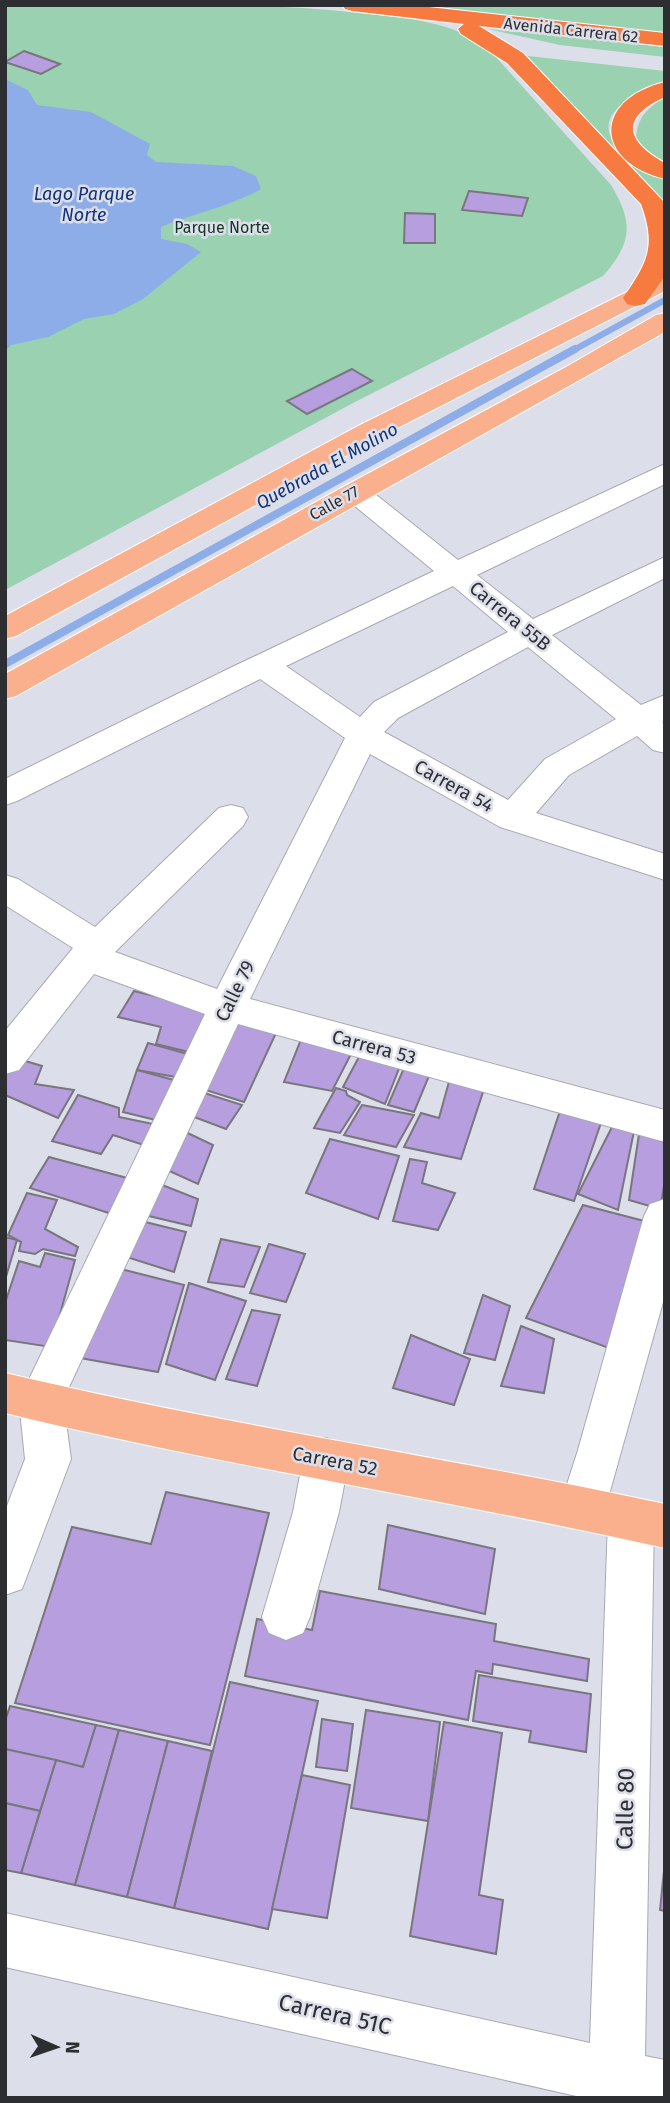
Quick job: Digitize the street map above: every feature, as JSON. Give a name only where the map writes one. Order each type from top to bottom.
[{"type":"highway","name":"Avenida Carrera 62","points":[[352,5],[665,40]]},
{"type":"highway","points":[[419,13],[469,29],[549,48]]},
{"type":"highway","points":[[469,29],[495,43],[514,58],[652,202],[663,225],[664,252],[654,277],[636,298]]},
{"type":"highway","points":[[665,89],[634,106],[624,117],[621,130],[637,157],[665,172]]},
{"type":"main road","points":[[5,629],[370,431],[665,281]]},
{"type":"main road","name":"Calle 77","points":[[5,688],[355,492],[663,325]]},
{"type":"main road","name":"Carrera 52","points":[[23,1397],[131,1423],[648,1523]]},
{"type":"street","points":[[5,793],[263,665],[665,473]]},
{"type":"street","name":"Carrera 55B","points":[[355,492],[530,633],[652,713],[665,742]]},
{"type":"street","name":"Calle 79","points":[[23,1397],[227,1007],[363,735],[386,710],[530,633],[662,571]]},
{"type":"street","name":"Carrera 54","points":[[263,665],[363,735],[512,818],[665,867]]},
{"type":"street","points":[[512,818],[557,767],[652,713]]},
{"type":"street","points":[[5,1059],[92,951],[230,817]]},
{"type":"street","name":"Carrera 53","points":[[5,888],[92,951],[227,1007],[665,1126]]},
{"type":"street","points":[[582,1509],[601,1451],[665,1216]]},
{"type":"street","points":[[8,1555],[48,1459],[23,1397]]},
{"type":"street","points":[[285,1617],[316,1512],[326,1459]]},
{"type":"street","name":"Calle 80","points":[[633,2088],[648,1523]]},
{"type":"street","name":"Carrera 51C","points":[[5,1940],[633,2088]]},
{"type":"green space","name":"Parque Norte","points":[[5,5],[270,6],[392,17],[440,25],[456,31],[486,46],[611,185],[624,211],[624,243],[603,276],[355,402],[5,590]]},
{"type":"green space","points":[[420,5],[665,5],[665,34]]},
{"type":"green space","points":[[488,29],[665,47],[665,57],[560,45]]},
{"type":"green space","points":[[519,55],[665,71],[665,83],[633,97],[614,112],[609,122],[609,132],[619,148],[665,179],[665,204]]},
{"type":"green space","points":[[665,97],[665,165],[648,154],[636,137],[639,123],[645,113]]},
{"type":"water","name":"Lago Parque Norte","points":[[5,79],[28,90],[37,105],[91,112],[150,144],[147,155],[156,162],[233,166],[256,176],[261,189],[237,201],[161,227],[161,239],[187,244],[201,252],[143,299],[114,314],[84,319],[48,337],[11,345],[5,351]]},
{"type":"building","points":[[24,51],[60,64],[41,74],[5,62]]},
{"type":"building","points":[[469,191],[528,198],[522,216],[462,210]]},
{"type":"building","points":[[405,213],[435,214],[435,243],[404,243]]},
{"type":"building","points":[[352,369],[372,381],[307,414],[287,401]]},
{"type":"building","points":[[134,991],[215,1011],[197,1054],[156,1044],[161,1027],[118,1017]]},
{"type":"building","points":[[227,1015],[276,1033],[244,1102],[196,1087]]},
{"type":"building","points":[[302,1037],[352,1052],[332,1091],[284,1082]]},
{"type":"building","points":[[148,1043],[195,1056],[187,1079],[137,1070]]},
{"type":"building","points":[[361,1053],[400,1066],[385,1104],[343,1087]]},
{"type":"building","points":[[12,1057],[42,1066],[35,1084],[74,1090],[58,1118],[5,1095],[5,1069]]},
{"type":"building","points":[[407,1061],[431,1071],[414,1112],[388,1105]]},
{"type":"building","points":[[137,1070],[185,1083],[164,1122],[123,1112]]},
{"type":"building","points":[[450,1078],[483,1092],[461,1159],[404,1147],[421,1113],[439,1118]]},
{"type":"building","points":[[336,1088],[346,1091],[347,1095],[360,1102],[340,1133],[314,1128]]},
{"type":"building","points":[[198,1091],[242,1105],[226,1129],[186,1114]]},
{"type":"building","points":[[78,1095],[119,1108],[119,1117],[158,1125],[153,1148],[113,1135],[101,1154],[52,1141]]},
{"type":"building","points":[[362,1105],[414,1115],[396,1147],[344,1135]]},
{"type":"building","points":[[560,1111],[602,1120],[574,1201],[534,1189]]},
{"type":"building","points":[[614,1123],[634,1131],[618,1210],[578,1194]]},
{"type":"building","points":[[177,1128],[213,1145],[198,1184],[156,1165]]},
{"type":"building","points":[[639,1134],[665,1142],[665,1180],[660,1209],[629,1200]]},
{"type":"building","points":[[330,1139],[399,1156],[378,1219],[306,1193]]},
{"type":"building","points":[[49,1157],[127,1178],[112,1214],[30,1188]]},
{"type":"building","points":[[410,1159],[427,1162],[422,1183],[455,1193],[438,1230],[393,1221]]},
{"type":"building","points":[[152,1181],[198,1199],[191,1226],[136,1213]]},
{"type":"building","points":[[27,1193],[57,1200],[45,1229],[78,1247],[75,1256],[43,1249],[35,1254],[19,1251],[21,1242],[8,1235]]},
{"type":"building","points":[[583,1205],[648,1222],[620,1352],[526,1318]]},
{"type":"building","points":[[133,1219],[186,1232],[174,1272],[117,1254]]},
{"type":"building","points":[[5,1237],[17,1240],[5,1280]]},
{"type":"building","points":[[221,1239],[260,1247],[244,1287],[208,1282]]},
{"type":"building","points":[[269,1244],[305,1254],[286,1302],[250,1293]]},
{"type":"building","points":[[45,1253],[75,1260],[51,1347],[5,1340],[5,1303],[19,1261],[40,1267]]},
{"type":"building","points":[[109,1266],[184,1285],[158,1372],[69,1356]]},
{"type":"building","points":[[189,1283],[246,1301],[215,1380],[166,1364]]},
{"type":"building","points":[[483,1295],[510,1306],[495,1360],[464,1353]]},
{"type":"building","points":[[252,1310],[280,1315],[257,1386],[226,1379]]},
{"type":"building","points":[[521,1326],[554,1339],[544,1393],[501,1386]]},
{"type":"building","points":[[411,1335],[470,1359],[454,1405],[393,1388]]},
{"type":"building","points":[[166,1492],[269,1513],[210,1745],[15,1703],[72,1527],[151,1544]]},
{"type":"building","points":[[388,1525],[495,1549],[485,1614],[379,1589]]},
{"type":"building","points":[[320,1591],[496,1624],[494,1641],[589,1659],[587,1681],[493,1664],[492,1674],[476,1671],[468,1720],[245,1676],[257,1619],[312,1630]]},
{"type":"building","points":[[479,1675],[591,1694],[586,1752],[529,1742],[531,1731],[473,1721]]},
{"type":"building","points":[[230,1682],[318,1701],[268,1929],[174,1908]]},
{"type":"building","points":[[10,1706],[96,1725],[83,1767],[5,1749],[5,1721]]},
{"type":"building","points":[[366,1710],[440,1722],[428,1821],[351,1808]]},
{"type":"building","points":[[322,1719],[353,1724],[347,1771],[316,1767]]},
{"type":"building","points":[[444,1722],[502,1733],[479,1895],[503,1900],[496,1954],[410,1936]]},
{"type":"building","points":[[96,1725],[119,1730],[75,1885],[21,1873],[56,1760],[83,1767]]},
{"type":"building","points":[[119,1730],[168,1741],[127,1897],[75,1885]]},
{"type":"building","points":[[168,1741],[212,1751],[174,1908],[127,1897]]},
{"type":"building","points":[[5,1749],[56,1760],[40,1811],[5,1803]]},
{"type":"building","points":[[302,1775],[350,1785],[327,1918],[272,1909]]},
{"type":"building","points":[[5,1803],[40,1811],[21,1873],[5,1870]]},
{"type":"building","points":[[665,1861],[665,1911],[660,1910]]},
{"type":"waterway","name":"Quebrada El Molino","points":[[572,351],[665,300]]},
{"type":"waterway","name":"Quebrada El Molino","points":[[5,664],[575,349]]}]
